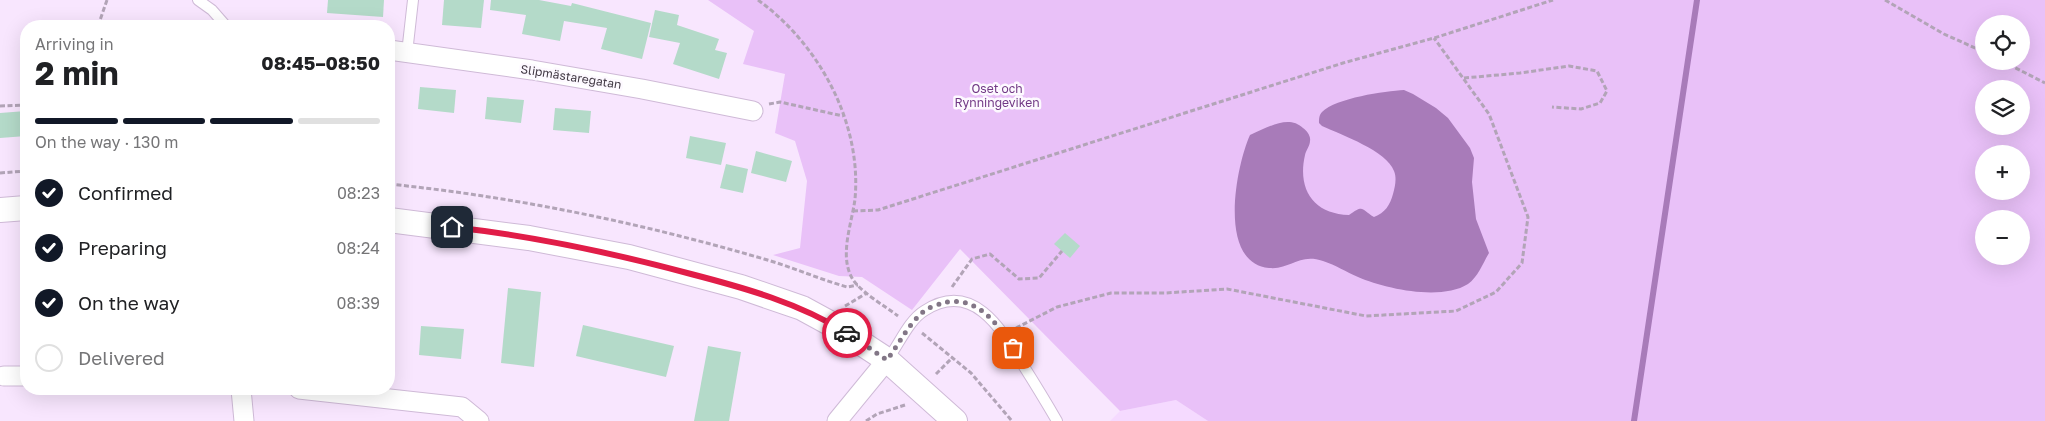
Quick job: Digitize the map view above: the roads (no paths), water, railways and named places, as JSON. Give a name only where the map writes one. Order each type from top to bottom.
[{"type":"street","name":"Slipmästaregatan","points":[[398,52],[551,73],[753,111]]},
{"type":"street","points":[[0,210],[20,208]]},
{"type":"street","points":[[395,221],[477,230],[629,257],[741,287],[802,308],[835,326],[887,360],[955,421]]},
{"type":"street","points":[[837,421],[887,360]]},
{"type":"street","points":[[4,376],[20,376]]},
{"type":"street","points":[[242,395],[244,421]]},
{"type":"street","points":[[353,395],[462,407],[480,421]]},
{"type":"lane","points":[[198,0],[212,10],[221,20]]},
{"type":"lane","points":[[398,52],[413,0]]},
{"type":"lane","points":[[887,360],[910,326],[923,311],[954,301],[969,304],[984,312],[1004,334],[1057,421]]},
{"type":"waterway","points":[[1634,421],[1697,0]]},
{"type":"park label","name":"Oset och Rynningeviken","points":[[997,96]]}]
